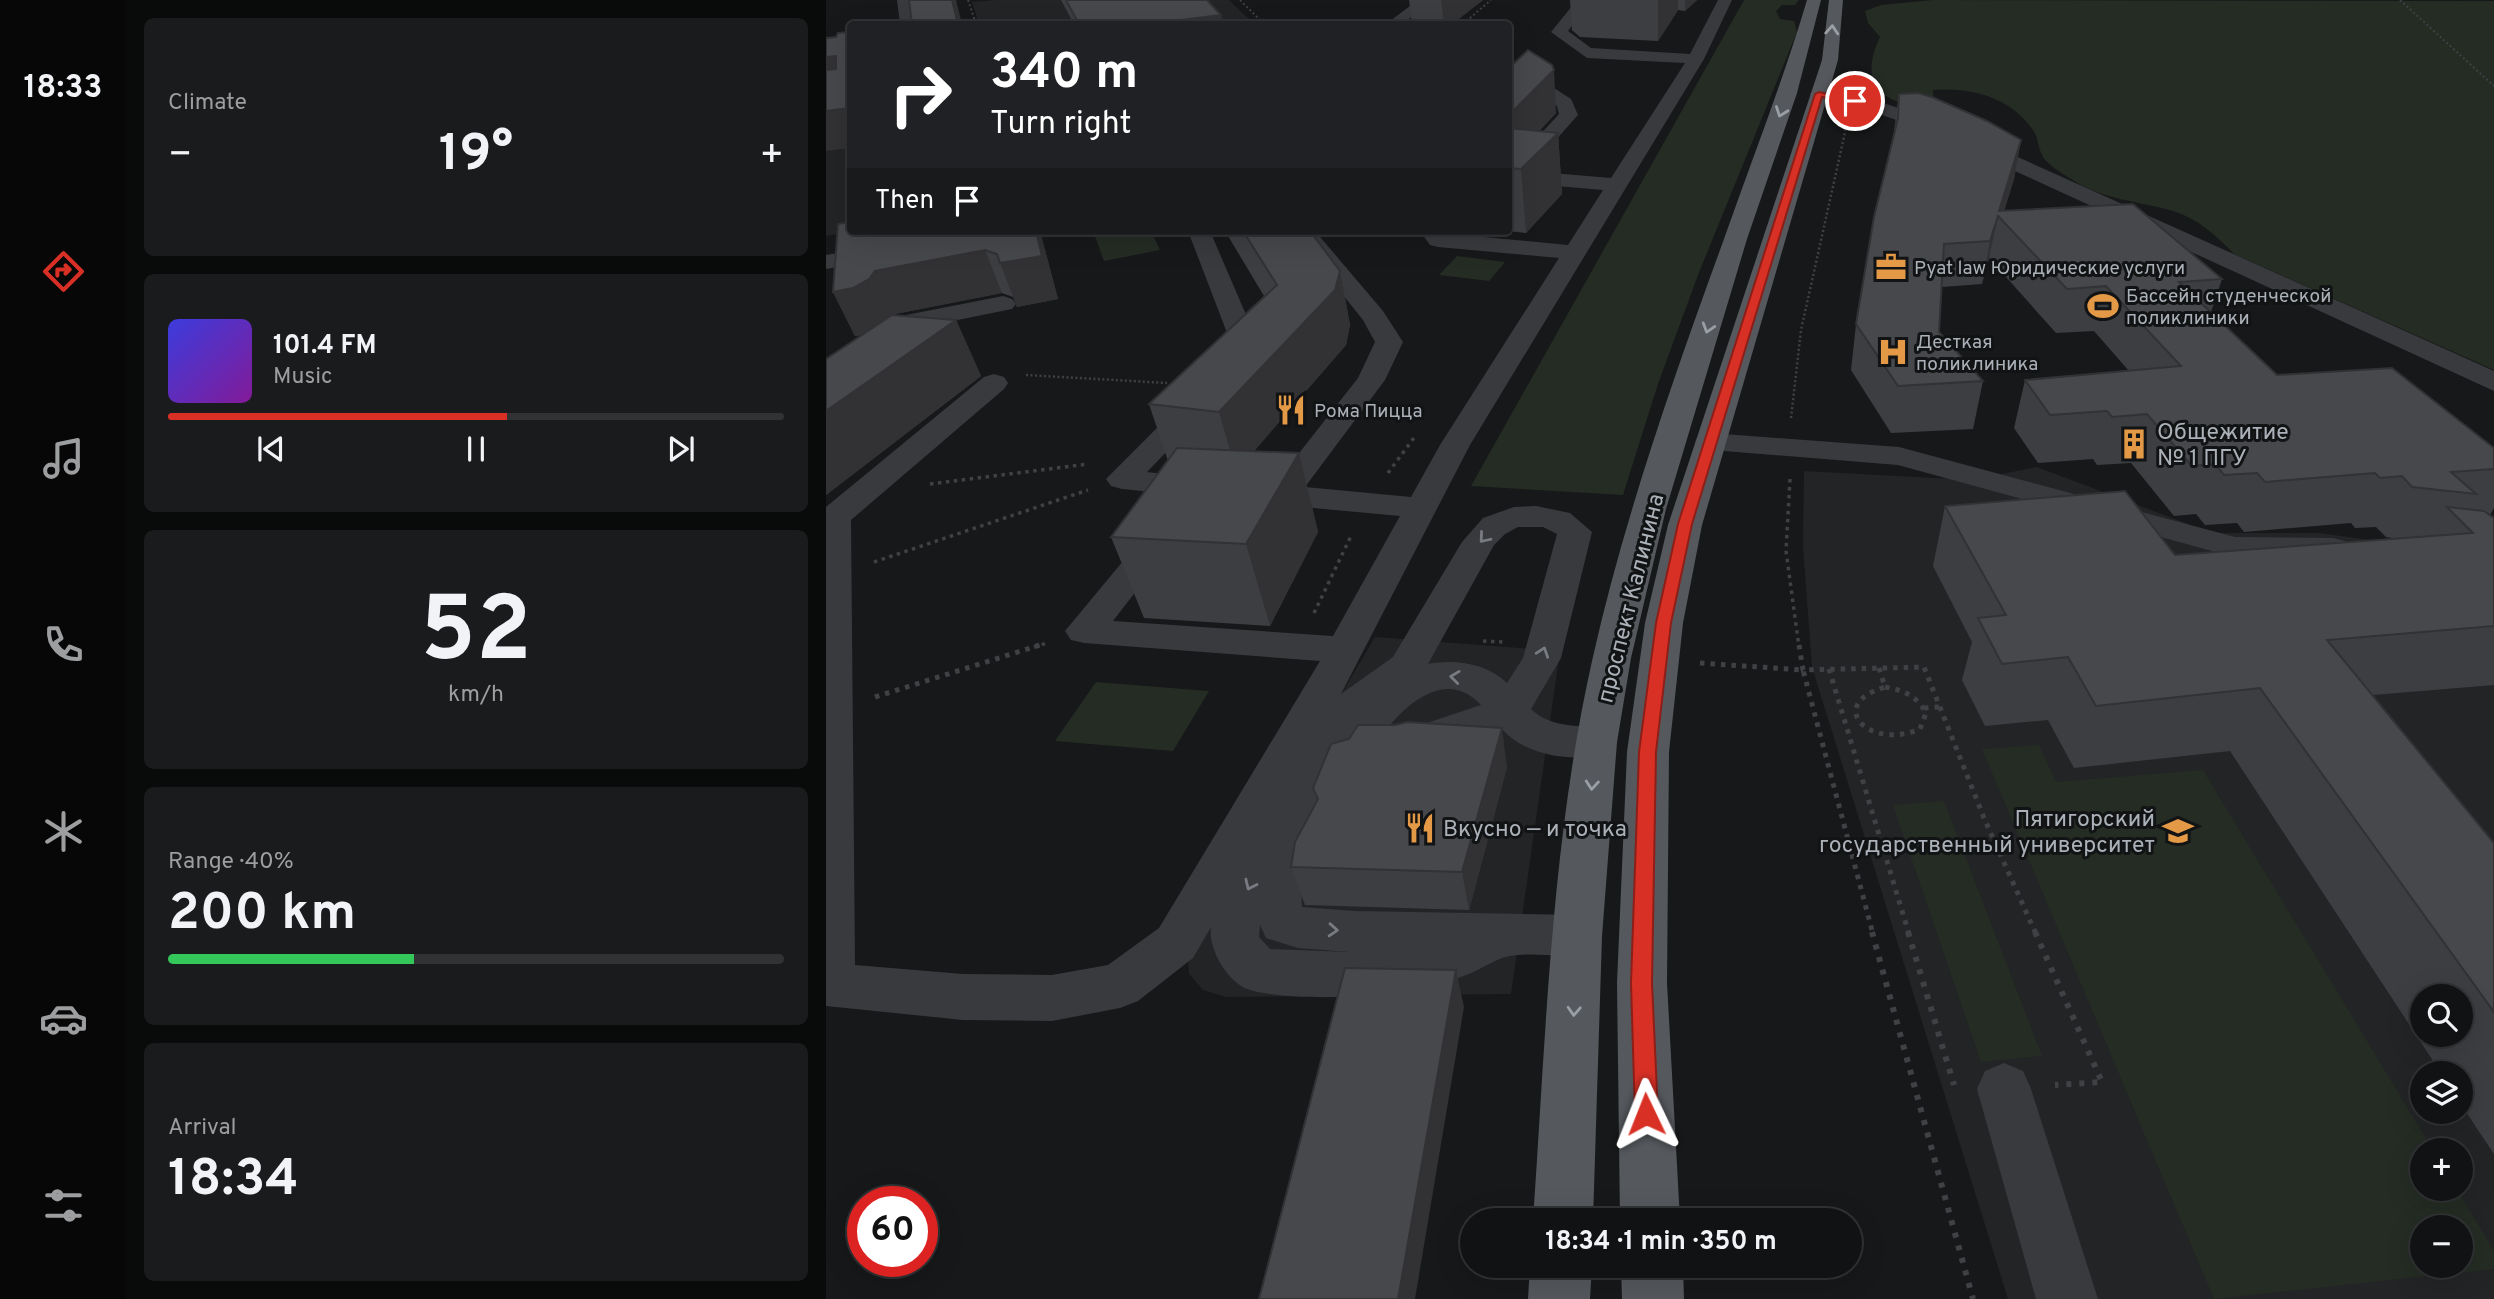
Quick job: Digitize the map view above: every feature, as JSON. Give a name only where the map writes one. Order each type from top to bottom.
[{"type":"main road","name":"проспект Калинина","points":[[1564,1208],[1577,936],[1596,742],[1622,616],[1649,509],[1735,239],[1816,71],[1814,0]]},
{"type":"main road","name":"проспект Калинина","points":[[1650,1208],[1642,983],[1648,752],[1664,623],[1685,524],[1836,0]]},
{"type":"main road","points":[[1559,1299],[1560,1278]]},
{"type":"main road","points":[[1652,1278],[1653,1299]]},
{"type":"lane","points":[[904,0],[907,21]]},
{"type":"lane","points":[[1397,21],[1428,0]]},
{"type":"lane","points":[[1601,1],[1587,0],[1559,32],[1587,53],[1696,59]]},
{"type":"lane","points":[[1004,379],[834,517],[828,988],[963,997],[1039,998],[1120,985],[1176,943],[1345,650],[1455,445],[1696,59],[1725,0]]},
{"type":"lane","points":[[1512,66],[1565,103],[1569,115],[1512,175]]},
{"type":"lane","points":[[1816,71],[1855,101],[1900,113],[1935,127],[2494,382]]},
{"type":"lane","points":[[1512,176],[1616,185]]},
{"type":"lane","points":[[1122,479],[1248,352],[1201,235]]},
{"type":"lane","points":[[1283,495],[1371,380],[1389,342],[1374,317],[1306,235]]},
{"type":"lane","points":[[1434,235],[1438,240],[1577,253]]},
{"type":"lane","points":[[826,262],[904,248]]},
{"type":"lane","points":[[826,411],[884,372],[888,363],[886,337],[905,329],[905,323],[1003,304]]},
{"type":"lane","points":[[1710,442],[1899,456],[2234,547],[2367,549]]},
{"type":"lane","points":[[1122,479],[1421,508]]},
{"type":"lane","points":[[1084,631],[1201,487]]},
{"type":"lane","points":[[1353,745],[1403,746],[1510,711],[1542,658],[1575,532],[1569,525],[1554,519],[1516,517],[1495,525],[1479,541],[1407,666],[1353,706],[1252,879],[1237,916],[1234,937],[1244,958],[1260,971],[1342,975],[1407,971],[1450,959],[1508,934]]},
{"type":"lane","points":[[1084,631],[1345,650]]},
{"type":"lane","points":[[1577,936],[1355,932],[1298,928],[1283,923],[1276,911],[1275,895],[1353,745],[1371,716],[1385,701],[1423,679],[1444,675],[1482,682],[1497,693],[1521,727],[1538,737],[1596,742]]},
{"type":"lane","points":[[1980,1090],[2067,1299]]},
{"type":"path","points":[[968,0],[975,21]]},
{"type":"path","points":[[1240,0],[1261,21]]},
{"type":"path","points":[[1466,21],[1491,0]]},
{"type":"path","points":[[2400,0],[2494,86]]},
{"type":"path","points":[[1855,101],[1827,206],[1801,330],[1791,419],[1793,448],[1783,519],[1789,590],[1814,721],[1973,1299]]},
{"type":"path","points":[[1004,379],[1217,386]]},
{"type":"path","points":[[862,493],[1145,456]]},
{"type":"path","points":[[832,576],[1122,479]]},
{"type":"path","points":[[1298,646],[1368,503]]},
{"type":"path","points":[[831,711],[1084,631]]},
{"type":"path","points":[[1698,663],[1803,670],[1924,667],[1984,818],[2102,1082]]},
{"type":"path","points":[[1879,668],[1885,687]]},
{"type":"path","points":[[1829,669],[1842,712],[1980,1090]]},
{"type":"path","points":[[1885,687],[1906,692],[1924,708],[1925,721],[1920,729],[1901,738],[1876,734],[1866,729],[1855,712],[1859,697],[1866,692],[1885,687]]},
{"type":"path","points":[[1924,708],[1940,707]]},
{"type":"path","points":[[1842,712],[1855,712]]},
{"type":"shaded area","points":[[1229,0],[1251,21],[978,21],[972,2]]},
{"type":"shaded area","points":[[1744,0],[1799,0],[1795,5],[1782,5],[1776,11],[1780,19],[1794,21],[1797,32],[1698,275],[1658,384],[1623,495],[1471,486]]},
{"type":"shaded area","points":[[1933,0],[2494,1],[2494,370],[2234,254],[2191,218],[2173,211],[2108,196],[2083,186],[2047,162],[2033,130],[2024,119],[2013,109],[1989,96],[1961,90],[1933,90],[1934,104],[1917,105],[1889,98],[1880,91],[1874,81],[1871,69],[1873,54],[1880,37],[1868,23],[1865,11],[1881,5]]},
{"type":"shaded area","points":[[847,85],[847,233],[826,236],[826,88]]},
{"type":"shaded area","points":[[1094,235],[1153,235],[1160,250],[1104,261]]},
{"type":"shaded area","points":[[1457,256],[1505,262],[1489,281],[1439,275]]},
{"type":"shaded area","name":"Пятигорский государственный университет","points":[[2037,467],[2212,533],[2319,533],[2407,545],[2494,530],[2494,1299],[2008,1299],[1812,667],[1803,547],[1804,471],[1972,480]]},
{"type":"shaded area","points":[[1375,637],[1560,651],[1511,994],[1226,997],[1203,990],[1189,974],[1188,959],[1197,939]]},
{"type":"shaded area","points":[[1096,682],[1209,691],[1173,751],[1055,741]]},
{"type":"shaded area","points":[[2039,745],[2056,782],[2203,770],[2410,1112],[2410,1124],[2417,1124],[2426,1138],[2410,1138],[2410,1201],[2464,1201],[2472,1215],[2410,1215],[2410,1278],[2214,1299],[1982,749]]},
{"type":"shaded area","points":[[1944,801],[2042,1056],[1981,1062],[1893,805]]},
{"type":"shaded area","points":[[2473,1216],[2494,1251],[2494,1269],[2473,1271]]},
{"type":"building","points":[[909,0],[952,0],[957,21],[912,21]]},
{"type":"building","points":[[1066,0],[1207,0],[1221,15],[1173,21],[1077,21]]},
{"type":"building","points":[[847,32],[847,108],[826,111],[826,70],[836,69],[836,56],[826,57],[826,38],[836,37],[838,33]]},
{"type":"building","points":[[1528,50],[1552,65],[1554,70],[1512,112],[1512,65]]},
{"type":"building","points":[[1918,93],[1987,121],[2021,140],[1999,211],[2133,204],[2222,279],[2179,282],[2277,375],[2392,368],[2494,448],[2494,469],[2451,472],[2476,494],[2412,487],[2402,476],[2380,478],[2375,473],[2265,482],[2257,473],[2224,475],[2215,464],[2192,466],[2147,414],[2112,417],[2107,411],[2050,415],[2025,380],[2181,366],[2106,286],[2067,289],[1998,216],[1990,241],[1944,244],[1939,332],[1983,381],[1898,386],[1856,324],[1874,217],[1898,118],[1899,94]]},
{"type":"building","points":[[1512,128],[1558,133],[1521,169],[1512,168]]},
{"type":"building","points":[[847,222],[847,235],[1037,235],[1042,256],[1000,263],[997,254],[985,250],[875,271],[869,279],[853,288],[833,292],[838,224]]},
{"type":"building","points":[[1246,235],[1313,235],[1340,271],[1335,290],[1219,412],[1149,404],[1277,285]]},
{"type":"building","points":[[892,315],[956,320],[826,411],[826,359]]},
{"type":"building","points":[[1177,448],[1299,453],[1246,544],[1111,537]]},
{"type":"building","points":[[2125,491],[2175,555],[2473,533],[2447,507],[2484,511],[2494,518],[2494,626],[2327,640],[2494,843],[2494,1012],[2260,688],[2096,706],[2068,657],[2002,664],[1978,618],[2006,615],[1945,506]]},
{"type":"building","points":[[1407,722],[1502,728],[1462,872],[1291,867],[1295,842],[1318,799],[1313,788],[1331,744],[1349,739],[1358,725],[1395,725]]},
{"type":"building","points":[[1345,968],[1456,970],[1398,1299],[1259,1299]]},
{"type":"place","name":"Pyat law Юридические услуги","points":[[1891,267]]},
{"type":"place","name":"Бассейн студенческой поликлиники","points":[[2103,306]]},
{"type":"place","name":"Десткая поликлиника","points":[[1893,352]]},
{"type":"place","name":"Рома Пицца","points":[[1291,410]]},
{"type":"place","name":"Общежитие № 1 ПГУ","points":[[2134,444]]},
{"type":"place","name":"Вкусно — и точка","points":[[1420,828]]},
{"type":"place","name":"Пятигорский государственный университет","points":[[2178,831]]},
{"type":"route","points":[[1646,1114],[1642,983],[1648,752],[1664,623],[1685,524],[1819,94],[1855,101]]}]
